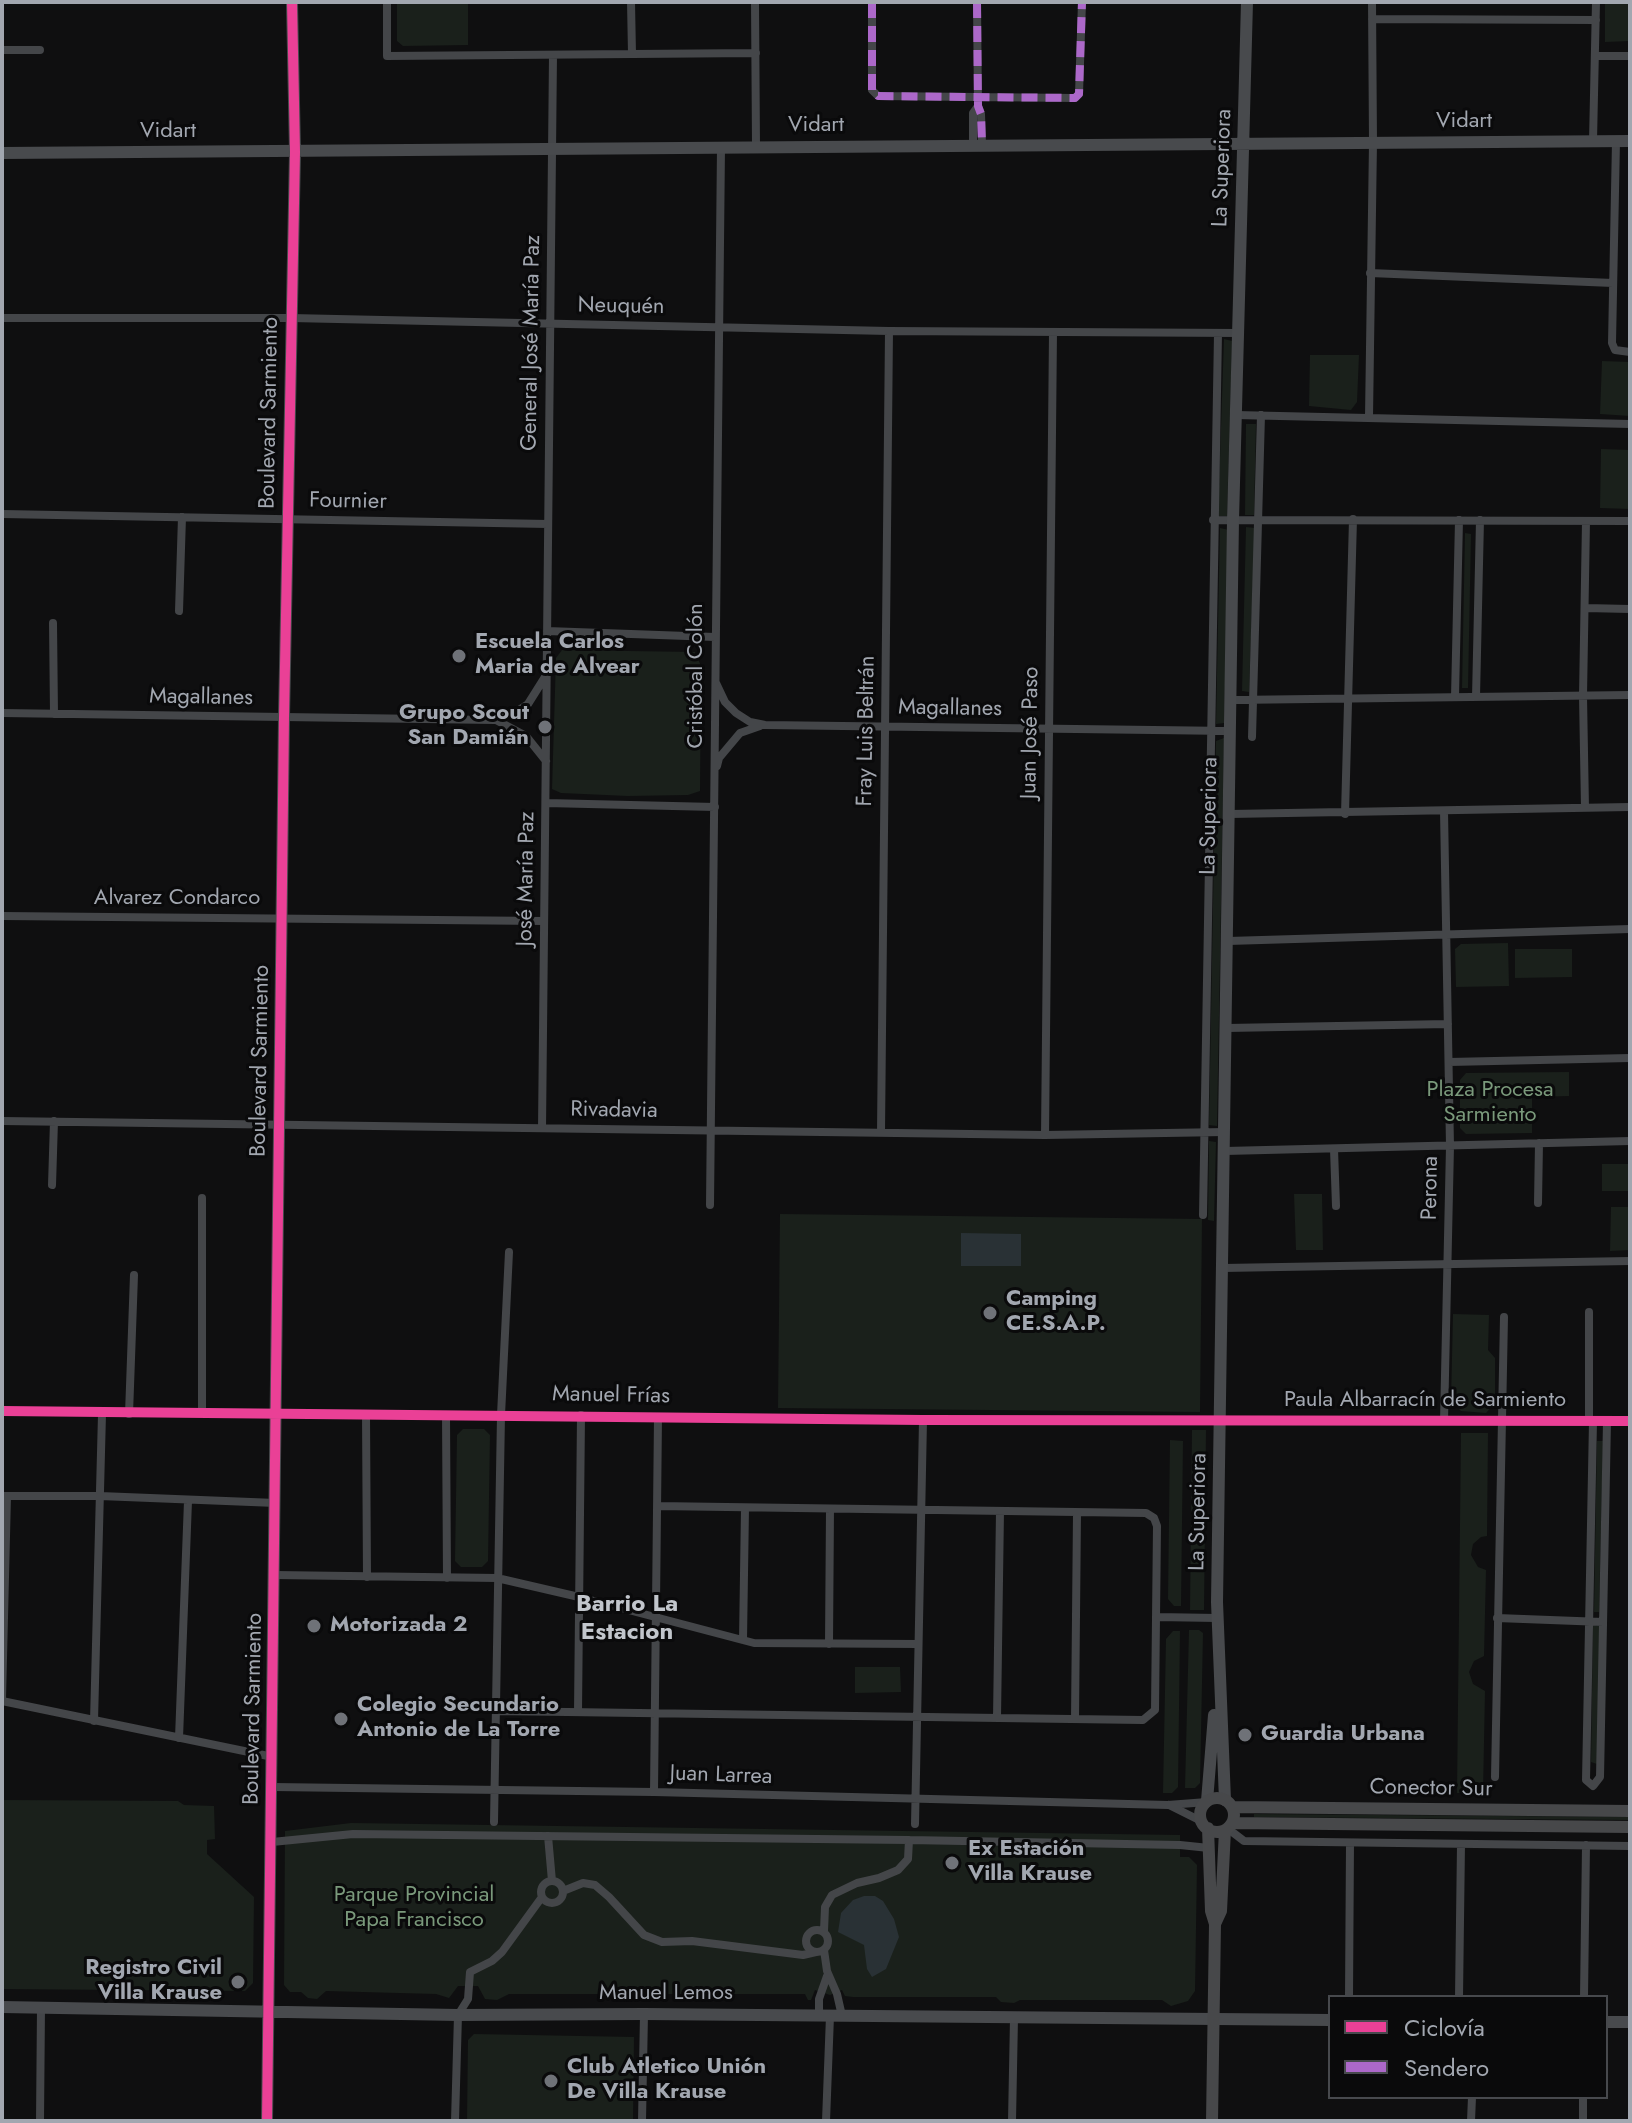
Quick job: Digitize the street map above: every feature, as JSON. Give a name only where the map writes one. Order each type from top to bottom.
[{"type":"main road","points":[[1212,2121],[1215,1924],[1211,1911],[1209,1848],[1202,1809],[1207,1802],[1217,1798],[1228,1803],[1234,1813],[1228,1827],[1221,1911],[1215,1924]]},
{"type":"main road","name":"Conector Sur","points":[[1228,1803],[1630,1811]]},
{"type":"main road","points":[[1205,1825],[1216,1831],[1228,1827]]},
{"type":"main road","name":"Conector Sur","points":[[1228,1827],[1630,1827]]},
{"type":"street","name":"Boulevard Sarmiento","points":[[267,2121],[284,717],[295,152],[292,2]]},
{"type":"street","points":[[387,2],[387,56],[756,53]]},
{"type":"street","points":[[631,2],[632,54]]},
{"type":"street","points":[[755,2],[756,146]]},
{"type":"street","points":[[872,2],[872,90],[878,96],[978,101],[1075,98],[1079,94],[1082,2]]},
{"type":"street","points":[[977,2],[978,101],[973,113],[978,144]]},
{"type":"street","name":"La Superiora","points":[[1207,1802],[1213,1748],[1217,1632],[1233,520],[1247,2]]},
{"type":"street","points":[[1369,417],[1372,2]]},
{"type":"street","points":[[1593,141],[1596,2]]},
{"type":"street","points":[[1372,19],[1596,20]]},
{"type":"street","points":[[2,50],[40,50]]},
{"type":"street","name":"General José María Paz","points":[[547,631],[553,55]]},
{"type":"street","points":[[1596,56],[1630,56]]},
{"type":"street","points":[[1616,141],[1612,343],[1615,350],[1630,352]]},
{"type":"street","name":"Vidart","points":[[2,153],[1630,141]]},
{"type":"street","name":"Cristóbal Colón","points":[[710,1205],[721,147]]},
{"type":"street","points":[[1370,273],[1613,283]]},
{"type":"street","name":"Neuquén","points":[[2,318],[291,318],[889,331],[1238,333]]},
{"type":"street","name":"Fray Luis Beltrán","points":[[881,1132],[889,331]]},
{"type":"street","name":"Juan José Paso","points":[[1045,1135],[1053,332]]},
{"type":"street","points":[[1203,1215],[1218,333]]},
{"type":"street","points":[[1236,415],[1630,424]]},
{"type":"street","points":[[1252,737],[1261,415]]},
{"type":"street","name":"Fournier","points":[[2,514],[548,524]]},
{"type":"street","points":[[179,611],[182,517]]},
{"type":"street","points":[[1345,814],[1353,519]]},
{"type":"street","points":[[1213,520],[1630,521]]},
{"type":"street","points":[[1455,697],[1459,520]]},
{"type":"street","points":[[1476,697],[1480,520]]},
{"type":"street","points":[[1585,808],[1586,521]]},
{"type":"street","points":[[1585,608],[1630,609]]},
{"type":"street","points":[[53,623],[54,714]]},
{"type":"street","points":[[547,631],[715,637]]},
{"type":"street","name":"José María Paz","points":[[542,1128],[547,631]]},
{"type":"street","points":[[495,720],[511,715],[528,704],[547,673]]},
{"type":"street","name":"Magallanes","points":[[715,681],[725,702],[736,713],[750,722],[765,725],[1231,731]]},
{"type":"street","points":[[1232,700],[1630,695]]},
{"type":"street","name":"Magallanes","points":[[2,713],[495,720]]},
{"type":"street","points":[[495,720],[526,736],[546,761]]},
{"type":"street","name":"Magallanes","points":[[715,774],[719,758],[740,733],[765,725]]},
{"type":"street","points":[[546,803],[715,807]]},
{"type":"street","points":[[1230,814],[1630,807]]},
{"type":"street","name":"Perona","points":[[1444,811],[1450,1146],[1444,1421]]},
{"type":"street","name":"Alvarez Condarco","points":[[2,916],[544,921]]},
{"type":"street","points":[[1228,941],[1630,929]]},
{"type":"street","points":[[1227,1028],[1448,1024]]},
{"type":"street","points":[[1449,1062],[1630,1058]]},
{"type":"street","name":"Rivadavia","points":[[2,1121],[1045,1135],[1225,1132]]},
{"type":"street","points":[[52,1185],[54,1121]]},
{"type":"street","points":[[1225,1151],[1630,1141]]},
{"type":"street","points":[[1538,1203],[1539,1143]]},
{"type":"street","points":[[1334,1149],[1336,1206]]},
{"type":"street","points":[[202,1198],[202,1413]]},
{"type":"street","points":[[494,1822],[501,1415],[509,1252]]},
{"type":"street","points":[[1223,1268],[1630,1261]]},
{"type":"street","points":[[129,1414],[134,1275]]},
{"type":"street","points":[[1589,1312],[1591,1421],[1586,1780],[1593,1786],[1600,1777],[1607,1421]]},
{"type":"street","points":[[1495,1777],[1504,1317]]},
{"type":"street","name":"Manuel Frías","points":[[2,1411],[1220,1421]]},
{"type":"street","points":[[94,1721],[102,1414]]},
{"type":"street","points":[[366,1414],[367,1577]]},
{"type":"street","points":[[446,1415],[447,1578]]},
{"type":"street","points":[[578,1712],[581,1415]]},
{"type":"street","points":[[654,1792],[658,1417]]},
{"type":"street","points":[[915,1824],[923,1420]]},
{"type":"street","name":"Paula Albarracín de Sarmiento","points":[[1220,1421],[1630,1421]]},
{"type":"street","points":[[273,1757],[2,1700],[4,1496],[100,1496],[276,1503]]},
{"type":"street","points":[[179,1738],[188,1501]]},
{"type":"street","points":[[495,1711],[1143,1720],[1155,1710],[1157,1526],[1154,1518],[1146,1513],[657,1506]]},
{"type":"street","points":[[743,1640],[745,1508]]},
{"type":"street","points":[[829,1644],[830,1509]]},
{"type":"street","points":[[997,1718],[1000,1511]]},
{"type":"street","points":[[1075,1719],[1077,1513]]},
{"type":"street","points":[[275,1575],[497,1578],[754,1643],[918,1644]]},
{"type":"street","points":[[1156,1617],[1217,1618]]},
{"type":"street","points":[[1497,1618],[1603,1622]]},
{"type":"street","name":"La Superiora","points":[[1217,1632],[1228,1803]]},
{"type":"street","name":"Juan Larrea","points":[[273,1787],[654,1792],[1168,1805],[1207,1802]]},
{"type":"street","name":"Juan Larrea","points":[[1168,1805],[1205,1825]]},
{"type":"street","points":[[1228,1827],[1244,1841],[1630,1846]]},
{"type":"street","points":[[272,1842],[353,1834],[909,1840],[1209,1848]]},
{"type":"street","points":[[548,1836],[552,1881]]},
{"type":"street","points":[[563,1891],[583,1883],[595,1885],[644,1935],[662,1942],[692,1941],[803,1955],[820,1951],[828,1940],[824,1931],[825,1907],[832,1895],[898,1870],[908,1859],[909,1840]]},
{"type":"street","points":[[1349,1995],[1350,1843]]},
{"type":"street","points":[[1459,1995],[1461,1844]]},
{"type":"street","points":[[1584,1995],[1586,1845]]},
{"type":"street","points":[[455,2121],[458,2015],[468,1999],[469,1976],[472,1970],[492,1961],[502,1952],[542,1897],[542,1886],[552,1881],[558,1883],[563,1891],[561,1899],[555,1903],[547,1902],[542,1897]]},
{"type":"street","points":[[820,1951],[809,1949],[806,1938],[814,1930],[824,1931]]},
{"type":"street","points":[[820,1951],[827,1971],[830,2016],[826,2121]]},
{"type":"street","points":[[827,1971],[826,1985],[819,1999],[830,2016]]},
{"type":"street","name":"Manuel Lemos","points":[[2,2007],[458,2015],[1328,2020]]},
{"type":"street","points":[[40,2121],[41,2007]]},
{"type":"street","points":[[642,2121],[644,2014]]},
{"type":"street","points":[[1012,2121],[1014,2018]]},
{"type":"street","points":[[1608,2022],[1630,2022]]},
{"type":"street","points":[[1471,2121],[1472,2099]]},
{"type":"street","points":[[1583,2099],[1583,2121]]},
{"type":"green space","points":[[397,2],[468,2],[468,45],[403,46],[397,41]]},
{"type":"green space","points":[[1605,2],[1630,2],[1630,41],[1605,42]]},
{"type":"green space","points":[[1224,339],[1232,341],[1227,516],[1218,516]]},
{"type":"green space","points":[[1310,355],[1359,355],[1357,402],[1351,410],[1309,406]]},
{"type":"green space","points":[[1602,361],[1630,362],[1630,416],[1600,414]]},
{"type":"green space","points":[[1246,424],[1256,424],[1254,515],[1245,515]]},
{"type":"green space","points":[[1601,449],[1630,450],[1630,509],[1600,508]]},
{"type":"green space","points":[[1246,527],[1255,528],[1249,692],[1242,691]]},
{"type":"green space","points":[[1220,528],[1229,530],[1224,723],[1216,724]]},
{"type":"green space","points":[[1465,533],[1471,534],[1468,688],[1462,688]]},
{"type":"green space","points":[[562,650],[695,652],[701,666],[700,791],[688,795],[628,796],[561,793],[552,789],[556,658]]},
{"type":"green space","points":[[1224,738],[1217,1126],[1209,1125],[1216,741]]},
{"type":"green space","points":[[1508,943],[1509,986],[1456,987],[1455,949],[1461,944]]},
{"type":"green space","points":[[1515,949],[1572,949],[1572,977],[1515,978]]},
{"type":"green space","name":"Plaza Procesa Sarmiento","points":[[1569,1072],[1569,1096],[1532,1097],[1532,1133],[1466,1134],[1460,1128],[1460,1080],[1466,1073]]},
{"type":"green space","points":[[1209,1141],[1216,1142],[1214,1221],[1208,1220]]},
{"type":"green space","points":[[1602,1164],[1630,1164],[1630,1191],[1602,1191]]},
{"type":"green space","points":[[1294,1194],[1322,1194],[1323,1250],[1296,1250]]},
{"type":"green space","points":[[1611,1207],[1630,1207],[1630,1250],[1610,1251]]},
{"type":"green space","name":"Camping CE.S.A.P.","points":[[780,1214],[1202,1219],[1200,1412],[778,1408]]},
{"type":"green space","points":[[1453,1314],[1489,1315],[1488,1350],[1495,1358],[1495,1403],[1486,1413],[1461,1411],[1451,1401]]},
{"type":"green space","points":[[463,1429],[484,1429],[490,1435],[488,1561],[482,1567],[461,1567],[455,1561],[457,1435]]},
{"type":"green space","points":[[1192,1430],[1206,1430],[1204,1610],[1190,1610]]},
{"type":"green space","points":[[1461,1433],[1488,1433],[1487,1536],[1473,1544],[1471,1555],[1478,1567],[1486,1570],[1484,1656],[1474,1661],[1469,1672],[1473,1684],[1485,1691],[1483,1793],[1457,1793]]},
{"type":"green space","points":[[1170,1440],[1183,1441],[1181,1606],[1174,1606],[1168,1599]]},
{"type":"green space","points":[[1597,1441],[1603,1441],[1599,1612],[1594,1612]]},
{"type":"green space","points":[[1593,1625],[1600,1626],[1597,1764],[1591,1762]]},
{"type":"green space","points":[[1189,1630],[1203,1633],[1200,1783],[1195,1788],[1185,1788]]},
{"type":"green space","points":[[1173,1631],[1180,1631],[1178,1787],[1172,1793],[1163,1793],[1166,1639]]},
{"type":"green space","points":[[855,1667],[900,1667],[901,1692],[855,1693]]},
{"type":"green space","points":[[2,1800],[178,1801],[184,1805],[214,1806],[215,1839],[207,1840],[207,1854],[254,1897],[253,1983],[245,1991],[2,1989]]},
{"type":"green space","points":[[1254,1814],[1630,1817],[1630,1820],[1254,1817]]},
{"type":"green space","name":"Parque Provincial Papa Francisco","points":[[351,1823],[1180,1835],[1180,1857],[1189,1857],[1197,1865],[1195,1991],[1188,2001],[1171,2006],[1162,2000],[1020,2000],[1014,2003],[1001,2002],[996,1997],[853,1997],[845,1996],[842,1990],[830,1995],[815,1990],[811,2000],[805,1994],[641,1994],[632,1997],[628,1994],[509,1994],[497,2000],[485,1999],[478,1986],[458,1986],[449,1998],[436,1994],[326,1991],[317,1999],[308,1998],[301,1992],[290,1992],[284,1985],[285,1831]]},
{"type":"green space","name":"Club Atletico Unión De Villa Krause","points":[[474,2034],[634,2037],[633,2121],[467,2121],[468,2040]]},
{"type":"shaded area","points":[[961,1233],[1021,1234],[1021,1266],[961,1266]]},
{"type":"shaded area","points":[[875,1896],[883,1901],[894,1919],[899,1937],[886,1969],[872,1977],[867,1969],[864,1945],[838,1932],[841,1913],[853,1900]]},
{"type":"marked path","points":[[872,2],[872,90],[878,96],[1075,98],[1079,94],[1082,2]]},
{"type":"marked path","points":[[977,2],[978,106],[982,144]]},
{"type":"cycle path","points":[[267,2121],[284,717],[295,152],[292,2]]},
{"type":"cycle path","points":[[2,1411],[923,1420],[1630,1421]]},
{"type":"place","name":"Escuela Carlos Maria de Alvear","points":[[459,656]]},
{"type":"place","name":"Grupo Scout San Damián","points":[[545,727]]},
{"type":"place","name":"Camping CE.S.A.P.","points":[[990,1313]]},
{"type":"place","name":"Motorizada 2","points":[[314,1626]]},
{"type":"place","name":"Colegio Secundario Antonio de La Torre","points":[[341,1719]]},
{"type":"place","name":"Guardia Urbana","points":[[1245,1735]]},
{"type":"place","name":"Ex Estación Villa Krause","points":[[952,1863]]},
{"type":"place","name":"Registro Civil Villa Krause","points":[[238,1982]]},
{"type":"place","name":"Club Atletico Unión De Villa Krause","points":[[551,2081]]},
{"type":"district","name":"Barrio La Estacion","points":[[627,1619]]}]
